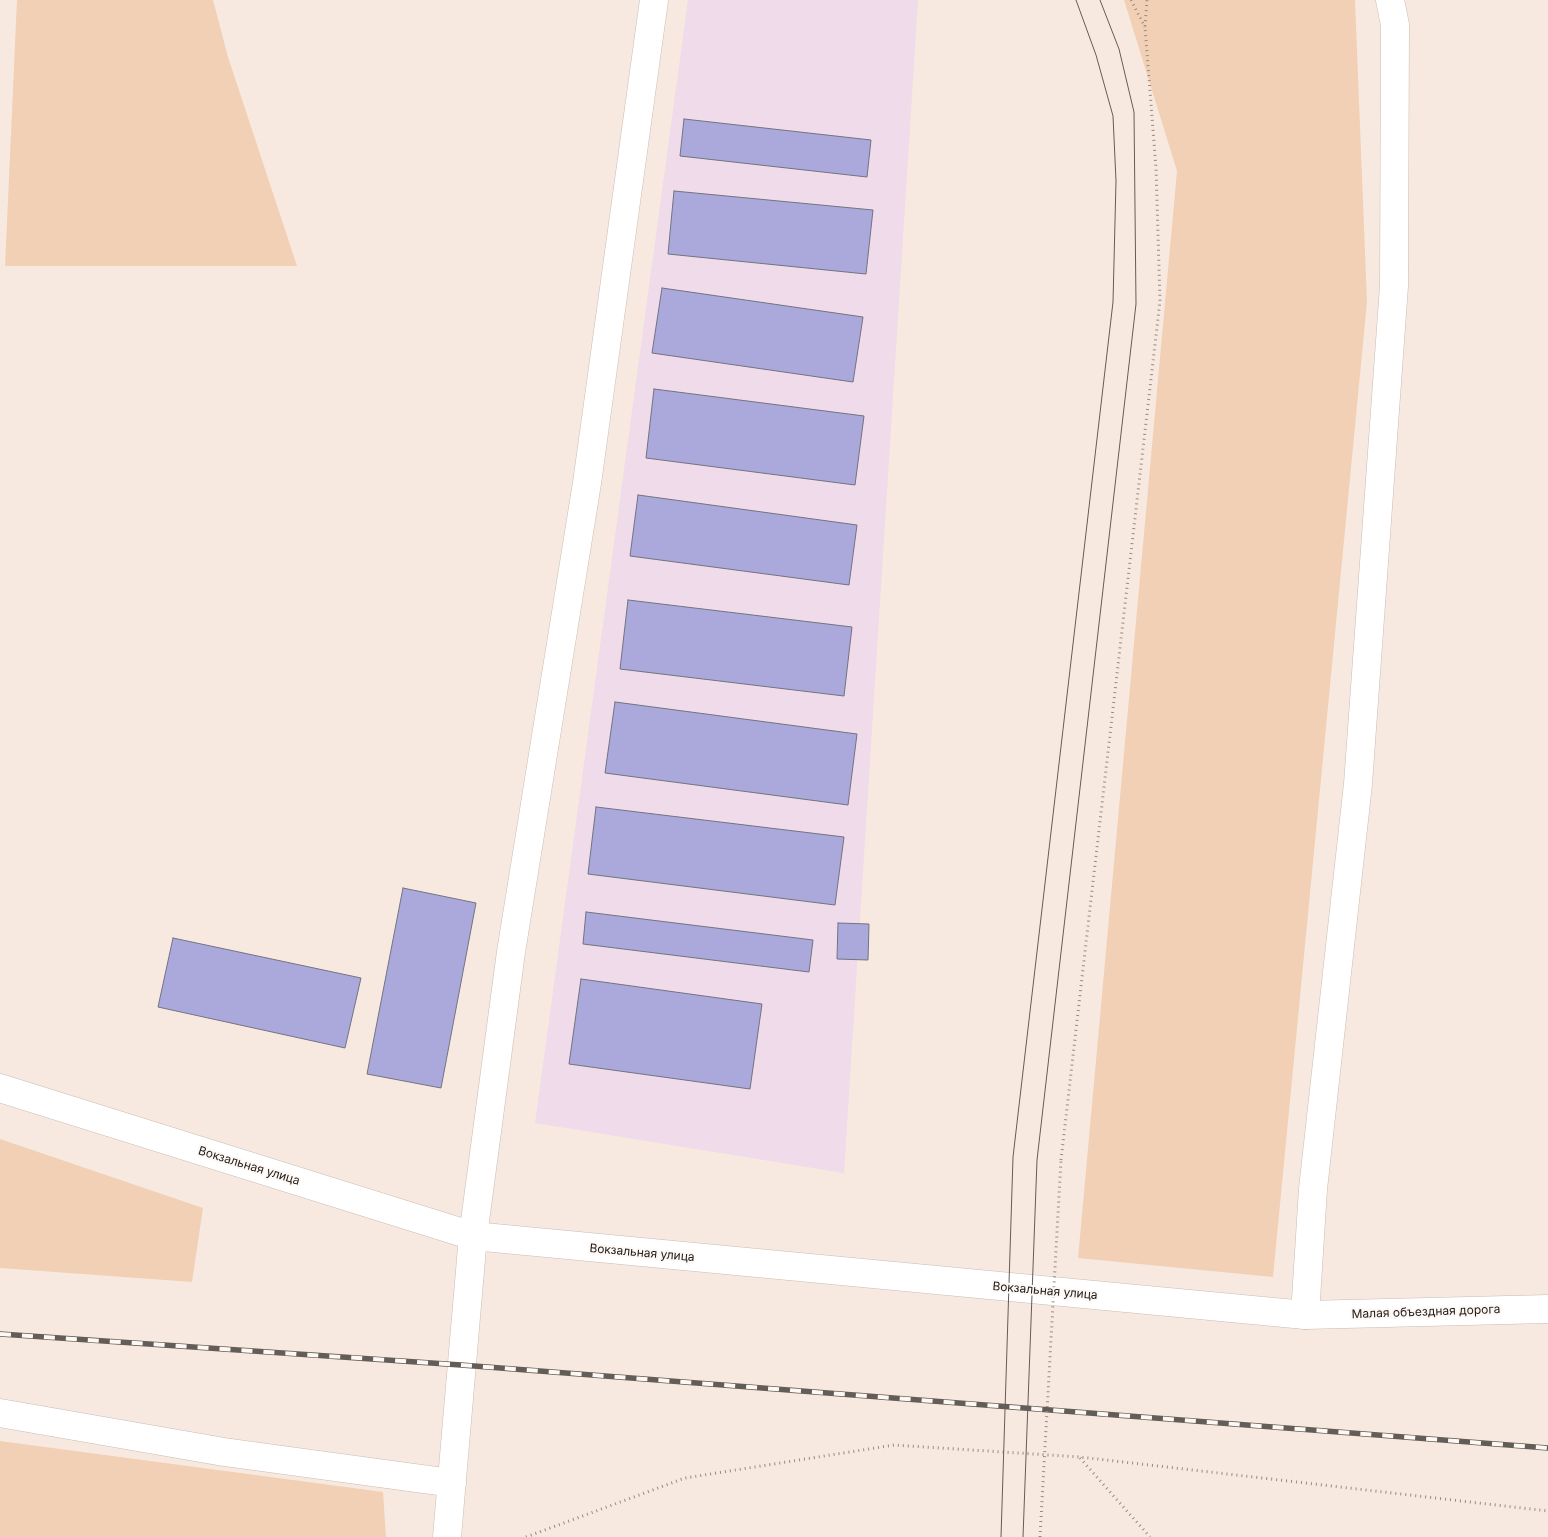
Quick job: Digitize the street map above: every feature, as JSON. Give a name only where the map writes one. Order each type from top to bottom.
[{"type":"street","points":[[447,1537],[473,1236],[511,952],[587,483],[654,0]]},
{"type":"street","points":[[1305,1316],[1313,1189],[1358,784],[1394,286],[1396,25],[1390,0]]},
{"type":"street","name":"Вокзальная улица","points":[[0,1088],[473,1236],[1305,1316]]},
{"type":"street","name":"Малая объездная дорога","points":[[1305,1316],[1548,1309]]},
{"type":"street","points":[[0,1413],[224,1452],[452,1483]]},
{"type":"path","points":[[1131,0],[1145,28]]},
{"type":"path","points":[[1040,1537],[1061,1160],[1160,301],[1156,168],[1145,28],[1147,0]]},
{"type":"path","points":[[526,1537],[685,1478],[894,1446],[1080,1457],[1548,1511]]},
{"type":"path","points":[[1080,1457],[1150,1537]]},
{"type":"shaded area","points":[[17,0],[213,0],[228,57],[297,266],[5,266]]},
{"type":"shaded area","points":[[688,0],[918,0],[844,1173],[535,1123]]},
{"type":"shaded area","points":[[1124,0],[1355,0],[1367,302],[1273,1277],[1078,1258],[1177,171]]},
{"type":"shaded area","points":[[0,1139],[203,1208],[192,1282],[0,1268]]},
{"type":"shaded area","points":[[0,1441],[383,1492],[386,1537],[0,1537]]},
{"type":"building","points":[[684,119],[871,140],[867,177],[680,156]]},
{"type":"building","points":[[674,191],[873,210],[866,274],[668,254]]},
{"type":"building","points":[[662,288],[863,317],[853,382],[652,353]]},
{"type":"building","points":[[654,389],[864,416],[855,485],[646,458]]},
{"type":"building","points":[[638,495],[857,525],[849,585],[630,556]]},
{"type":"building","points":[[628,600],[852,627],[844,696],[620,669]]},
{"type":"building","points":[[615,702],[857,734],[848,805],[605,773]]},
{"type":"building","points":[[596,807],[844,837],[835,905],[588,874]]},
{"type":"building","points":[[403,888],[476,903],[441,1088],[367,1074]]},
{"type":"building","points":[[586,912],[813,940],[809,972],[583,944]]},
{"type":"building","points":[[838,923],[869,924],[868,960],[837,959]]},
{"type":"building","points":[[173,938],[361,978],[345,1048],[158,1007]]},
{"type":"building","points":[[581,979],[762,1004],[750,1089],[569,1064]]},
{"type":"tram line","points":[[1001,1537],[1013,1157],[1113,302],[1116,181],[1113,116],[1096,55],[1076,0]]},
{"type":"tram line","points":[[1023,1537],[1037,1160],[1136,304],[1134,112],[1119,49],[1100,0]]},
{"type":"railway","points":[[0,1334],[461,1365],[1548,1448]]}]
